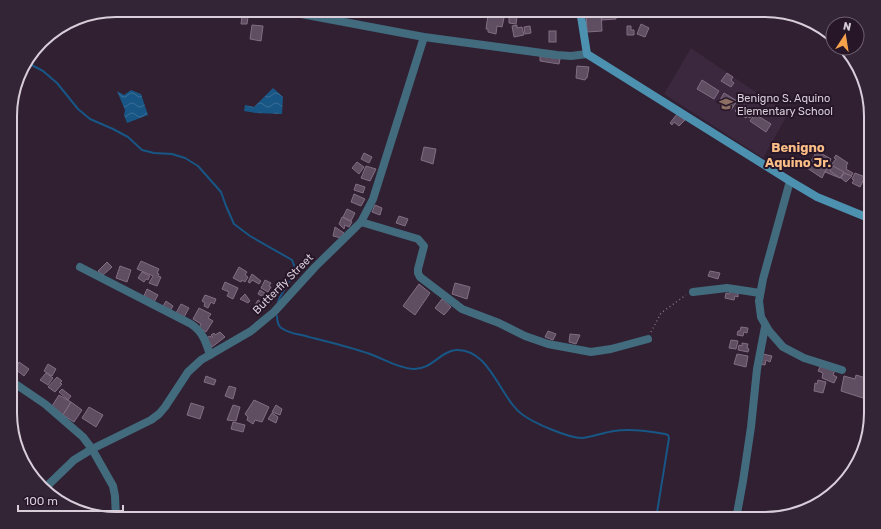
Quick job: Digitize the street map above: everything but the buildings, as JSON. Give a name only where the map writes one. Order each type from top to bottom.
[{"type":"street","points":[[317,17],[424,37],[557,55],[571,56],[587,54],[817,197],[864,216]]},
{"type":"street","points":[[581,17],[587,54]]},
{"type":"street","name":"Butterfly Street","points":[[49,485],[74,460],[159,414],[188,372],[201,360],[251,331],[274,312],[315,267],[361,222],[373,199],[424,37]]},
{"type":"street","points":[[790,181],[760,293],[760,313],[765,326],[778,342],[792,353],[842,370]]},
{"type":"street","points":[[361,222],[421,241],[424,246],[418,269],[420,277],[462,309],[499,323],[525,336],[548,344],[591,352],[611,349],[648,339]]},
{"type":"street","points":[[80,267],[197,328],[205,339],[210,355]]},
{"type":"street","points":[[693,292],[727,288],[760,293]]},
{"type":"street","points":[[737,512],[750,435],[757,369],[765,326]]},
{"type":"street","points":[[17,385],[45,404],[83,437],[113,486],[116,512]]},
{"type":"path","points":[[648,339],[661,313],[683,296],[693,292]]},
{"type":"shaded area","name":"Benigno S. Aquino Elementary School","points":[[691,48],[788,114],[763,158],[664,94]]},
{"type":"water","points":[[273,88],[283,97],[282,114],[244,111],[245,105],[254,107]]},
{"type":"water","points":[[131,90],[141,94],[148,115],[127,123],[124,115],[125,110],[117,91],[124,95]]},
{"type":"waterway","points":[[31,65],[43,71],[57,83],[78,109],[90,119],[128,137],[142,150],[154,153],[172,154],[185,158],[198,166],[221,192],[234,224],[250,236],[292,260],[296,270],[278,302]]},
{"type":"waterway","points":[[277,316],[279,326],[289,332],[355,349],[407,368],[420,369],[431,364],[450,351],[456,350],[468,352],[478,357],[486,365],[515,408],[523,415],[543,426],[568,436],[585,438],[620,430],[646,431],[668,435],[669,438],[657,512]]},
{"type":"place","name":"Benigno S. Aquino Elementary School","points":[[726,104]]},
{"type":"district","name":"Benigno Aquino Jr.","points":[[798,154]]}]
